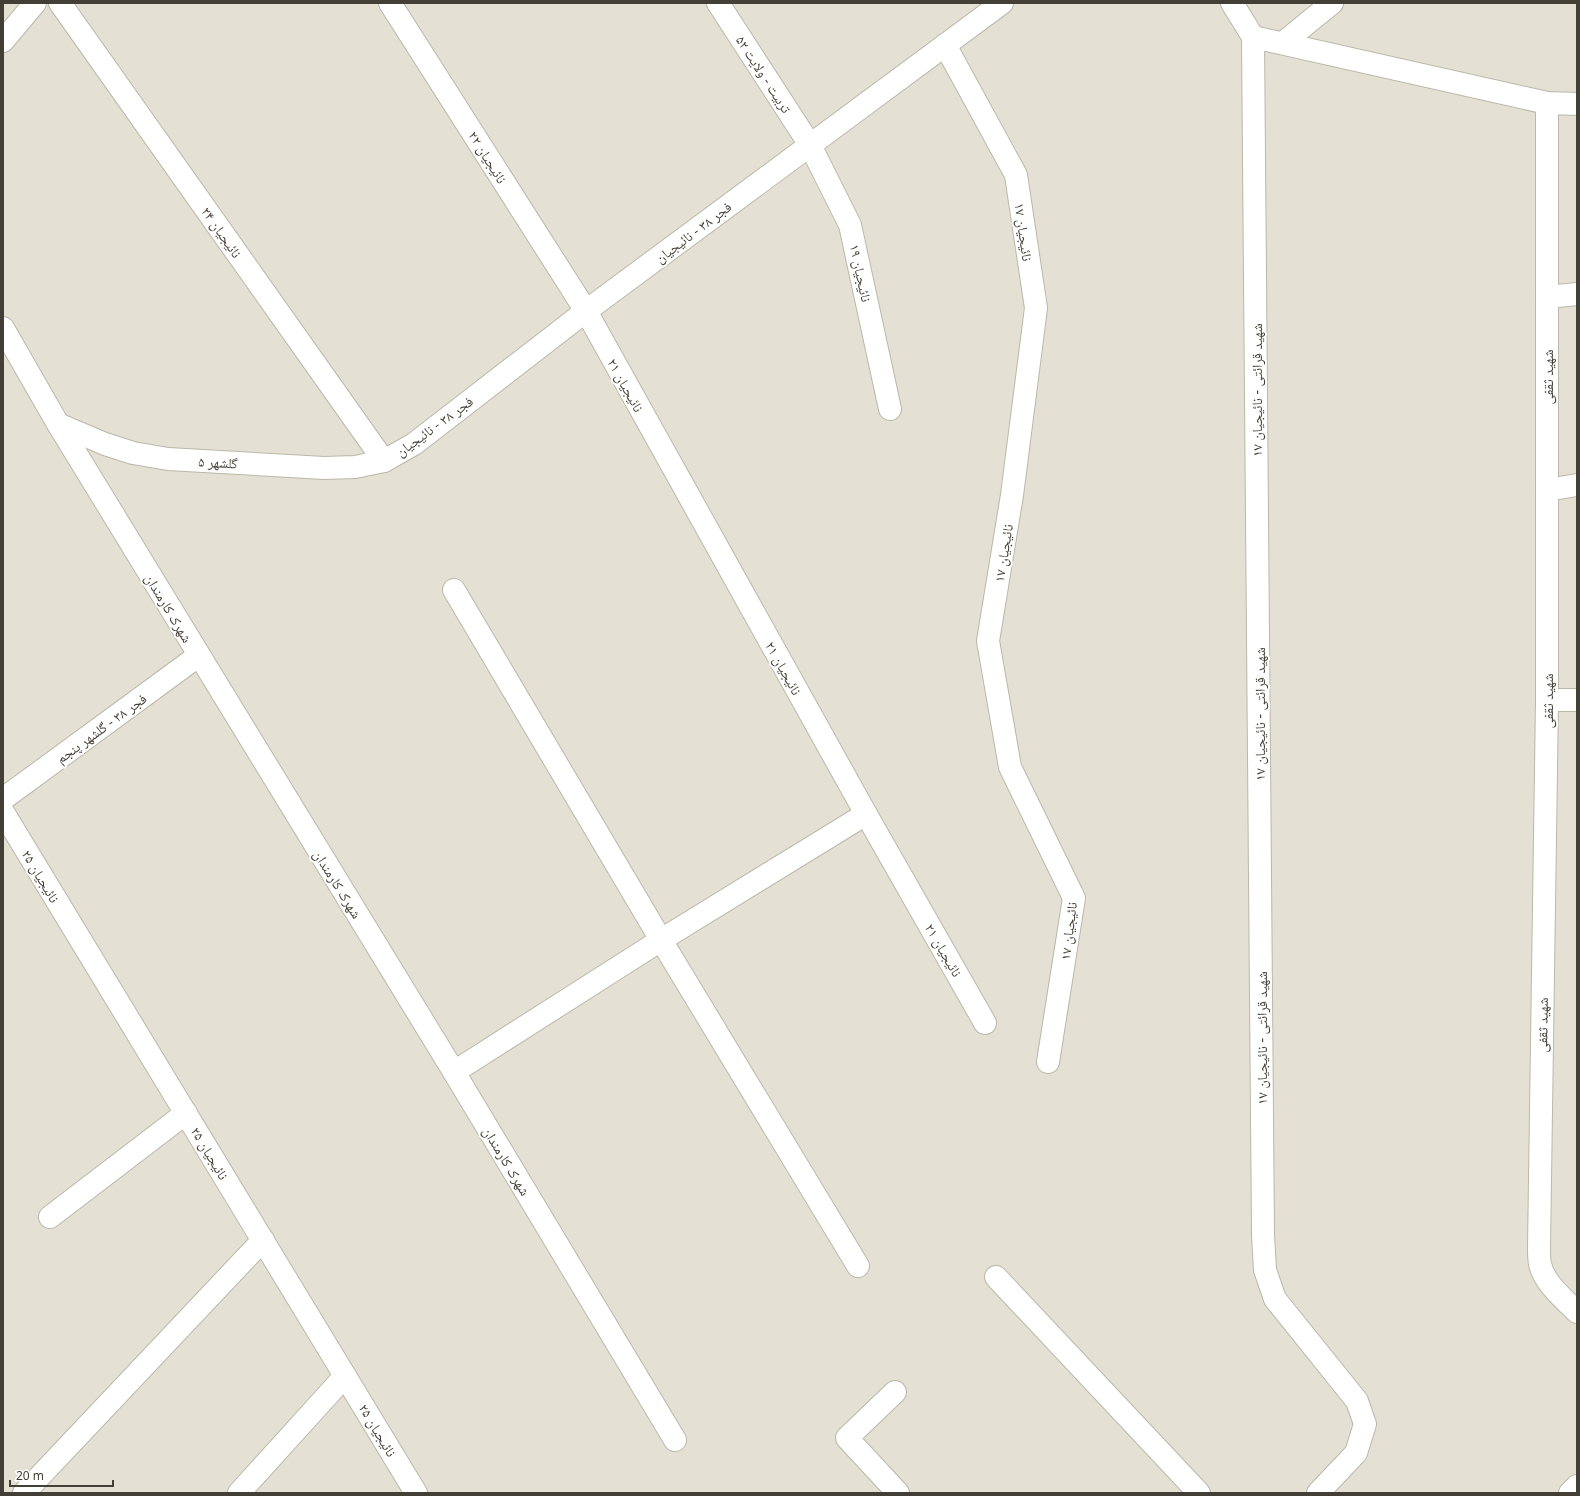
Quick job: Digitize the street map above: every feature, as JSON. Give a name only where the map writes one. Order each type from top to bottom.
[{"type":"street","points":[[3,41],[35,3]]},
{"type":"street","name":"نائیجیان ۲۴","points":[[60,3],[384,461]]},
{"type":"street","name":"نائیجیان ۲۲","points":[[390,3],[586,311]]},
{"type":"street","name":"تربیت - ولایت ۵۲","points":[[718,3],[810,145]]},
{"type":"street","name":"فجر ۳۸ - نائیجیان","points":[[384,461],[414,444],[586,311],[1002,3]]},
{"type":"street","points":[[1232,3],[1253,36],[1547,103],[1577,104]]},
{"type":"street","points":[[1283,43],[1332,3]]},
{"type":"street","name":"شهید قرائتی - نائیجیان ۱۷","points":[[1253,36],[1263,1235],[1265,1270],[1275,1299],[1357,1401],[1365,1424],[1356,1453],[1318,1493]]},
{"type":"street","name":"نائیجیان ۱۷","points":[[945,45],[1016,175],[1036,308],[1012,495],[988,641],[1010,767],[1074,898],[1048,1062]]},
{"type":"street","name":"شهید ثقفی","points":[[1547,103],[1548,700],[1538,1248],[1540,1265],[1558,1293],[1577,1312]]},
{"type":"street","name":"نائیجیان ۱۹","points":[[810,145],[850,225],[890,409]]},
{"type":"street","points":[[1547,297],[1577,294]]},
{"type":"street","name":"نائیجیان ۲۱","points":[[586,311],[866,814],[985,1023]]},
{"type":"street","name":"شهرک کارمندان","points":[[3,328],[58,424],[198,656],[454,1072],[675,1440]]},
{"type":"street","name":"گلشهر ۵","points":[[58,424],[126,451],[168,459],[324,468],[355,467],[384,461]]},
{"type":"street","points":[[1547,490],[1577,485]]},
{"type":"street","points":[[454,590],[661,940],[858,1266]]},
{"type":"street","name":"فجر ۳۸ - گلشهر پنجم","points":[[3,799],[198,656]]},
{"type":"street","points":[[1548,700],[1577,700]]},
{"type":"street","name":"نائیجیان ۲۵","points":[[3,812],[416,1493]]},
{"type":"street","points":[[454,1072],[661,940],[866,814]]},
{"type":"street","points":[[50,1218],[186,1113]]},
{"type":"street","points":[[24,1493],[263,1240]]},
{"type":"street","points":[[996,1278],[1199,1493]]},
{"type":"street","points":[[239,1493],[345,1376]]},
{"type":"street","points":[[895,1392],[847,1438],[898,1493]]},
{"type":"street","points":[[1570,1493],[1577,1486]]},
{"type":"shaded area","points":[[3,3],[1577,3],[1577,1493],[3,1493]]}]
